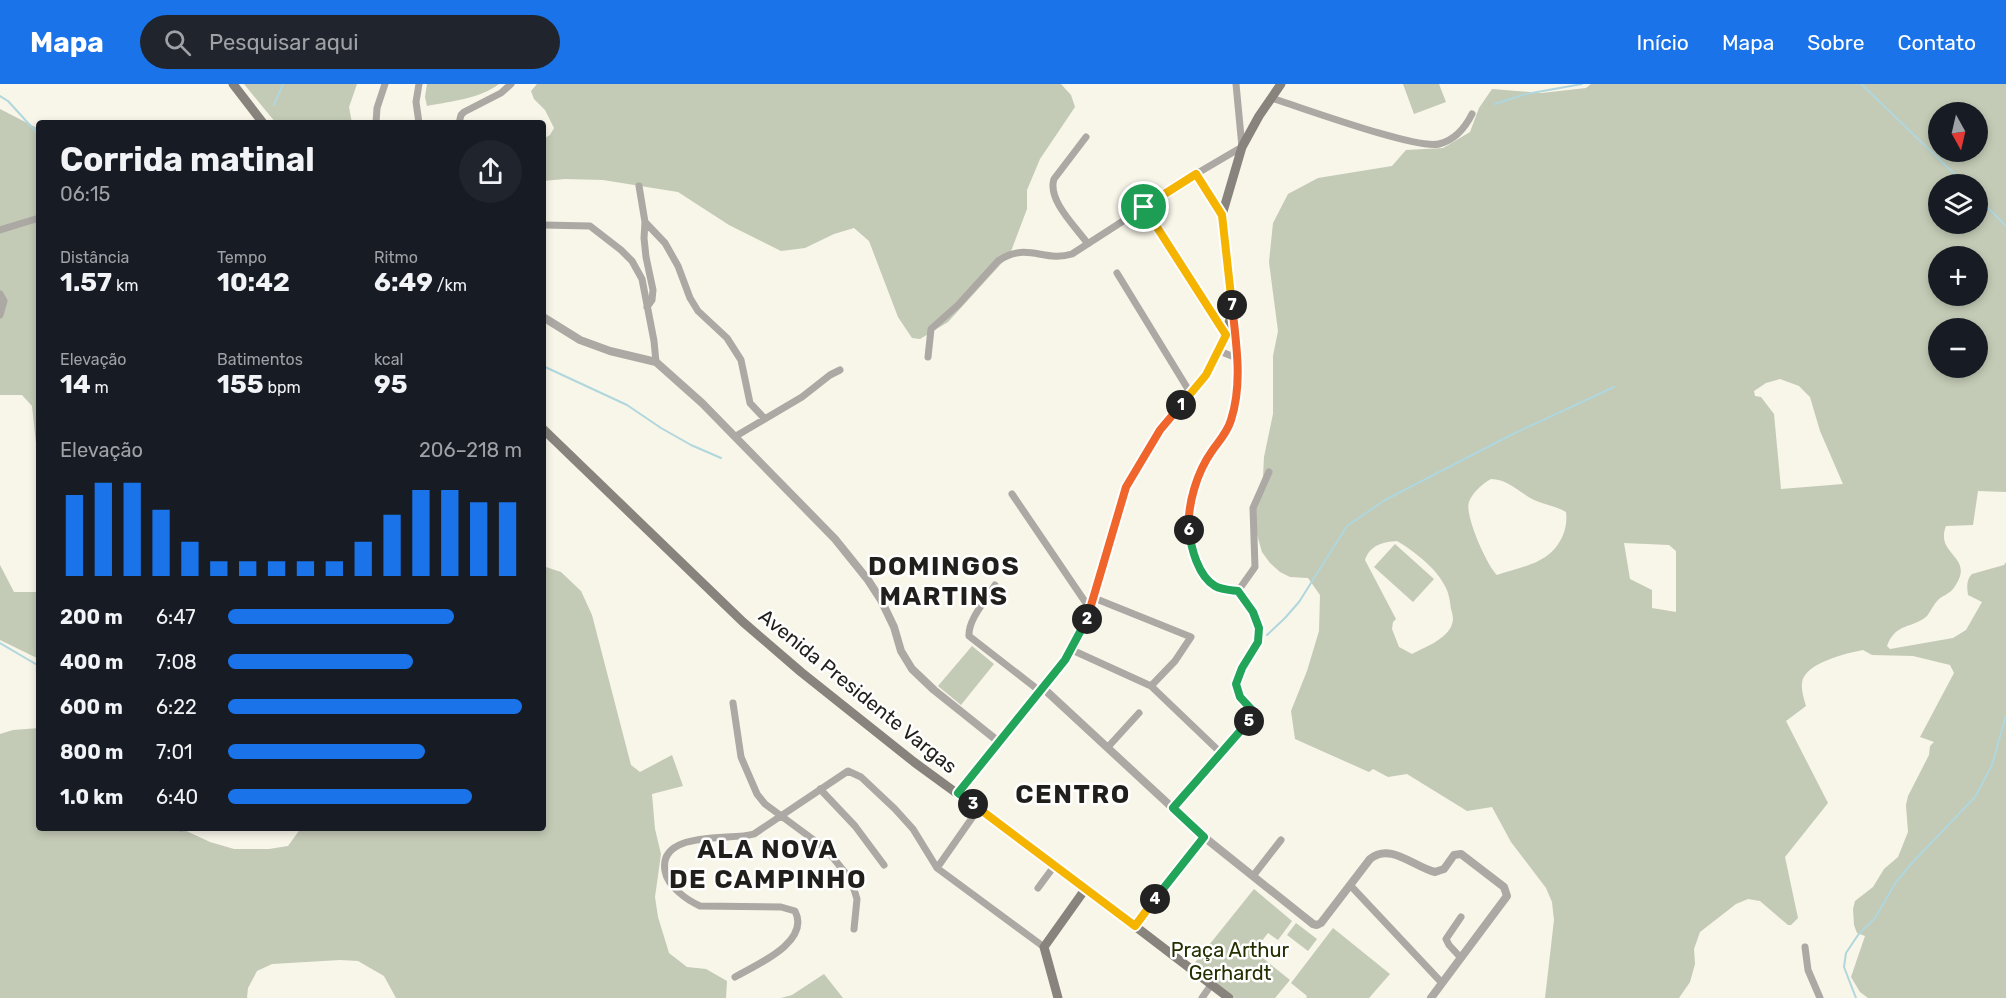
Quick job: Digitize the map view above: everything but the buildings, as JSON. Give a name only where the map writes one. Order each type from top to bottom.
[{"type":"main road","points":[[233,84],[261,120]]},
{"type":"main road","points":[[958,793],[1072,650],[1084,628],[1094,598],[1126,487],[1160,430],[1206,375],[1219,351],[1233,310],[1222,215],[1242,147],[1281,84]]},
{"type":"main road","name":"Avenida Presidente Vargas","points":[[546,432],[742,622],[914,762],[980,808],[1229,998]]},
{"type":"main road","points":[[1058,998],[1044,947],[1086,888]]},
{"type":"street","points":[[376,120],[377,108],[385,84]]},
{"type":"street","points":[[419,84],[417,102],[419,120]]},
{"type":"street","points":[[460,120],[461,114],[501,93],[511,84]]},
{"type":"street","points":[[928,357],[931,329],[958,305],[1006,255],[1031,251],[1053,257],[1072,254],[1242,147],[1236,84]]},
{"type":"street","points":[[1271,98],[1427,145],[1441,144],[1455,136],[1462,131],[1472,114]]},
{"type":"street","points":[[1086,137],[1054,179],[1052,185],[1056,201],[1088,243]]},
{"type":"street","points":[[1196,174],[1222,215]]},
{"type":"street","points":[[639,186],[645,222],[645,257],[653,290],[652,300],[647,307]]},
{"type":"street","points":[[1144,207],[1226,335]]},
{"type":"street","points":[[0,230],[36,219]]},
{"type":"street","points":[[645,222],[665,243],[698,311],[727,338],[741,360],[750,403],[765,419]]},
{"type":"street","points":[[546,225],[587,225],[632,261],[642,279],[656,362]]},
{"type":"street","points":[[1117,273],[1191,394]]},
{"type":"street","points":[[0,294],[4,301],[0,315]]},
{"type":"street","points":[[1173,808],[1253,714],[1251,707],[1237,692],[1236,684],[1242,668],[1258,642],[1259,628],[1253,612],[1238,591],[1214,586],[1199,567],[1190,539],[1188,519],[1203,466],[1227,430],[1235,404],[1237,358],[1233,310]]},
{"type":"street","points":[[546,319],[580,340],[610,351],[656,362],[702,403],[835,539],[868,580],[881,600],[912,669],[934,690],[999,742]]},
{"type":"street","points":[[1219,351],[1237,358]]},
{"type":"street","points":[[736,436],[802,397],[840,370]]},
{"type":"street","points":[[1238,591],[1255,567],[1253,508],[1269,472]]},
{"type":"street","points":[[1012,494],[1090,609]]},
{"type":"street","points":[[995,585],[972,622],[969,636],[1042,690],[1108,747],[1204,837],[1313,924],[1322,923],[1377,853],[1391,853],[1435,872],[1444,869],[1457,854],[1464,856],[1504,887],[1507,896],[1431,998]]},
{"type":"street","points":[[1094,598],[1191,637],[1175,661],[1151,686]]},
{"type":"street","points":[[1072,650],[1151,686],[1221,753]]},
{"type":"street","points":[[734,702],[741,757],[757,794],[765,804],[826,849],[851,880],[857,899],[854,928]]},
{"type":"street","points":[[1108,747],[1139,713]]},
{"type":"street","points":[[735,977],[785,946],[798,927],[798,916],[795,911],[781,907],[700,906],[680,893],[670,881],[665,870],[670,851],[676,845],[708,838],[746,837],[754,834],[845,772],[851,771],[861,777],[913,829],[937,868],[1044,947]]},
{"type":"street","points":[[820,789],[869,842],[884,865]]},
{"type":"street","points":[[937,868],[980,808]]},
{"type":"street","points":[[1135,926],[1204,837]]},
{"type":"street","points":[[1253,876],[1281,840]]},
{"type":"street","points":[[1038,888],[1055,865]]},
{"type":"street","points":[[1350,885],[1442,983]]},
{"type":"street","points":[[1461,916],[1446,939],[1461,958]]},
{"type":"street","points":[[1805,947],[1808,970],[1820,998]]},
{"type":"street","points":[[1202,998],[1211,985]]},
{"type":"green space","points":[[244,84],[357,84],[349,107],[351,120],[274,120]]},
{"type":"green space","points":[[427,84],[499,84],[474,96],[427,106],[425,97]]},
{"type":"green space","points":[[537,84],[1061,84],[1071,95],[1075,107],[1040,159],[1027,190],[1027,209],[1010,254],[948,322],[920,339],[912,338],[898,317],[869,241],[854,228],[834,234],[805,248],[781,251],[729,225],[678,192],[603,180],[546,181],[546,137],[554,128],[545,110],[534,99],[531,91]]},
{"type":"green space","points":[[1403,84],[1439,84],[1446,102],[1414,114]]},
{"type":"green space","points":[[1591,84],[2006,84],[2006,492],[1978,491],[1973,525],[1946,526],[1944,536],[1946,544],[1959,562],[1961,569],[1959,578],[1953,589],[1938,600],[1927,616],[1900,629],[1887,646],[1890,649],[1953,638],[1966,630],[1982,602],[1968,595],[1967,584],[1970,576],[2004,565],[2006,562],[2006,998],[1868,998],[1860,992],[1851,977],[1865,936],[1857,933],[1854,925],[1855,901],[1873,887],[1884,869],[1898,857],[1908,832],[1906,805],[1908,796],[1929,755],[1930,746],[1934,742],[1920,737],[1954,673],[1950,665],[1913,656],[1872,655],[1863,650],[1827,660],[1810,670],[1805,676],[1802,689],[1806,706],[1786,721],[1828,803],[1785,857],[1798,918],[1788,925],[1760,901],[1748,899],[1736,904],[1700,932],[1694,949],[1695,964],[1690,982],[1679,998],[1545,998],[1554,920],[1552,902],[1546,888],[1511,842],[1492,807],[1467,811],[1407,774],[1388,777],[1373,769],[1369,772],[1295,739],[1291,711],[1307,671],[1319,631],[1320,595],[1308,578],[1290,577],[1270,563],[1262,552],[1254,524],[1252,505],[1263,477],[1264,457],[1273,414],[1273,356],[1278,331],[1269,262],[1273,223],[1288,194],[1318,178],[1392,166],[1406,150],[1443,148],[1470,132],[1479,108],[1492,89],[1542,93],[1586,88]],"holes":[[[1780,379],[1799,386],[1810,397],[1820,431],[1843,484],[1781,489],[1774,414],[1761,397],[1755,396],[1754,391],[1766,383]],[[1491,479],[1503,481],[1534,500],[1566,512],[1564,532],[1558,545],[1551,552],[1535,563],[1497,575],[1477,540],[1468,508],[1473,495]],[[1397,541],[1424,560],[1441,579],[1449,597],[1453,618],[1448,632],[1439,640],[1412,654],[1399,647],[1392,629],[1396,619],[1365,560],[1370,551],[1378,545]],[[1624,543],[1669,545],[1676,551],[1676,612],[1652,608],[1652,590],[1630,579]]]},
{"type":"green space","points":[[0,109],[36,127],[36,443],[32,406],[22,395],[0,395]]},
{"type":"green space","points":[[1395,544],[1434,579],[1413,602],[1374,567]]},
{"type":"green space","points":[[0,565],[14,592],[36,592],[36,658],[0,640]]},
{"type":"green space","points":[[546,567],[561,572],[581,591],[592,615],[631,765],[640,772],[672,755],[683,786],[652,794],[655,829],[661,854],[655,897],[658,917],[669,953],[687,967],[706,969],[727,981],[726,998],[396,998],[384,976],[358,961],[340,960],[272,964],[257,971],[248,988],[247,998],[0,998],[0,734],[13,730],[36,728],[36,831],[186,831],[210,842],[234,849],[269,849],[288,846],[299,831],[546,831]]},
{"type":"green space","points":[[972,646],[994,664],[961,705],[938,686]]},
{"type":"green space","name":"Praça Arthur Gerhardt","points":[[1254,889],[1292,921],[1278,940],[1268,933],[1254,951],[1290,980],[1275,998],[1235,998],[1193,965]]},
{"type":"green space","points":[[1296,923],[1317,939],[1308,951],[1287,935]]},
{"type":"green space","points":[[1333,928],[1390,974],[1369,998],[1306,998],[1307,996],[1291,983]]},
{"type":"green space","points":[[824,974],[843,998],[781,998],[792,995]]},
{"type":"waterway","points":[[274,105],[283,84]]},
{"type":"waterway","points":[[1495,104],[1526,94],[1582,84]]},
{"type":"waterway","points":[[1861,84],[1955,174]]},
{"type":"waterway","points":[[0,96],[8,101],[36,132]]},
{"type":"waterway","points":[[1988,208],[2006,226]]},
{"type":"waterway","points":[[546,367],[627,405],[691,445],[721,458]]},
{"type":"waterway","points":[[1267,635],[1299,602],[1347,526],[1385,500],[1511,435],[1614,387]]},
{"type":"waterway","points":[[0,643],[36,664]]},
{"type":"waterway","points":[[1856,998],[1844,967],[1846,953],[1858,935],[1875,918],[1896,882],[1975,797],[1992,765],[2006,715]]},
{"type":"district","name":"DOMINGOS MARTINS","points":[[944,581]]},
{"type":"district","name":"CENTRO","points":[[1073,794]]},
{"type":"district","name":"ALA NOVA DE CAMPINHO","points":[[768,864]]},
{"type":"route","points":[[1196,174],[1222,215],[1236,326],[1235,404],[1227,430],[1203,466],[1188,519],[1190,539],[1199,567],[1214,586],[1238,591],[1253,612],[1259,628],[1258,642],[1242,668],[1236,684],[1240,697],[1253,711],[1252,717],[1173,808],[1204,837],[1135,926],[958,793],[1072,650],[1086,622],[1126,487],[1140,460],[1160,430],[1206,375],[1226,335],[1144,207],[1196,174]]}]
